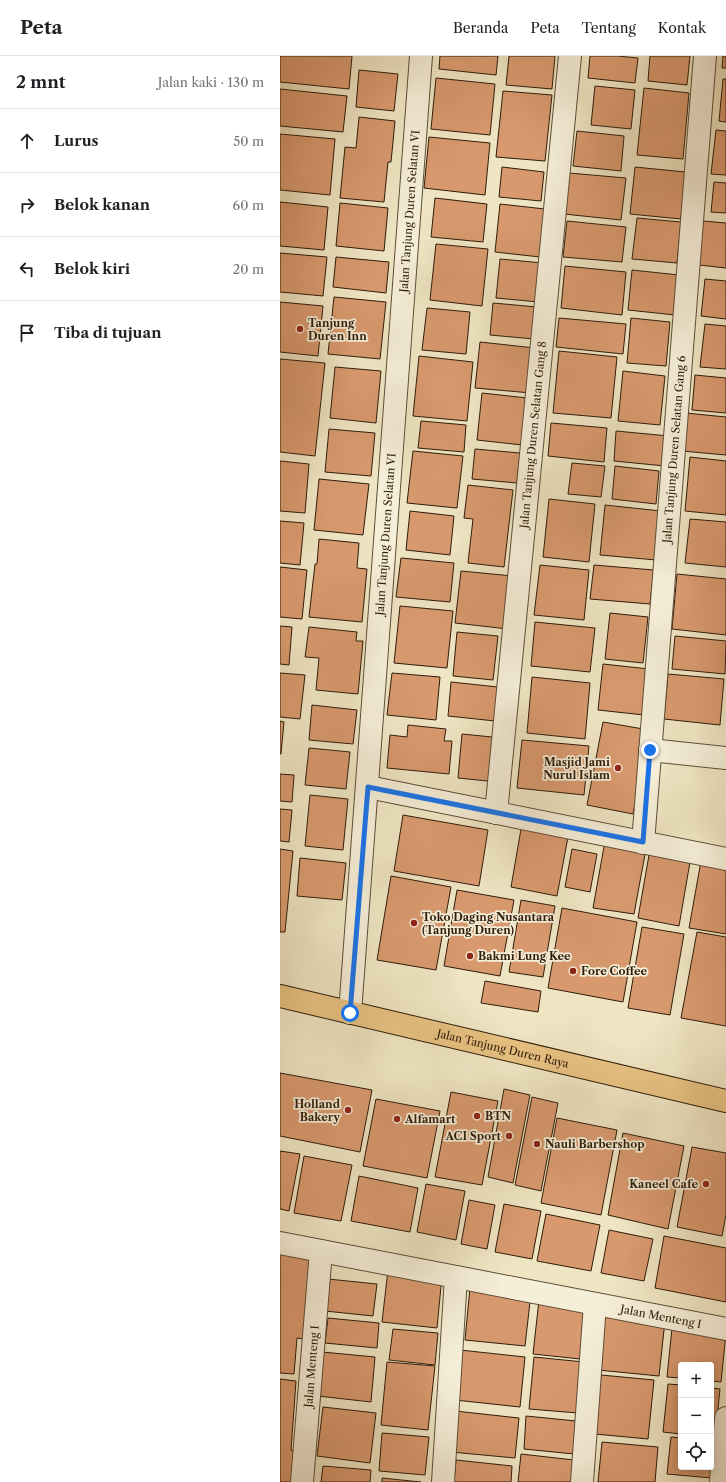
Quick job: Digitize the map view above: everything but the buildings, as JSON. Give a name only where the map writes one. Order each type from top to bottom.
[{"type":"main road","name":"Jalan Tanjung Duren Raya","points":[[280,996],[726,1101]]},
{"type":"street","name":"Jalan Tanjung Duren Selatan VI","points":[[350,1013],[368,787],[421,56]]},
{"type":"street","name":"Jalan Tanjung Duren Selatan Gang 8","points":[[496,813],[570,56]]},
{"type":"street","name":"Jalan Tanjung Duren Selatan Gang 6","points":[[643,842],[705,56]]},
{"type":"street","points":[[650,750],[726,758]]},
{"type":"street","points":[[368,787],[726,859]]},
{"type":"street","name":"Jalan Menteng I","points":[[280,1243],[726,1329]]},
{"type":"street","name":"Jalan Menteng I","points":[[302,1482],[321,1251]]},
{"type":"street","points":[[444,1482],[456,1277]]},
{"type":"street","points":[[582,1482],[595,1304]]},
{"type":"street","points":[[721,1482],[726,1418]]},
{"type":"place","name":"Tanjung Duren Inn","points":[[300,329]]},
{"type":"place","name":"Masjid Jami Nurul Islam","points":[[618,768]]},
{"type":"place","name":"Toko Daging Nusantara (Tanjung Duren)","points":[[414,923]]},
{"type":"place","name":"Bakmi Lung Kee","points":[[470,956]]},
{"type":"place","name":"Fore Coffee","points":[[573,971]]},
{"type":"place","name":"Holland Bakery","points":[[348,1110]]},
{"type":"place","name":"BTN","points":[[477,1116]]},
{"type":"place","name":"Alfamart","points":[[397,1119]]},
{"type":"place","name":"ACI Sport","points":[[509,1136]]},
{"type":"place","name":"Nauli Barbershop","points":[[537,1144]]},
{"type":"place","name":"Kaneel Cafe","points":[[706,1184]]},
{"type":"route","points":[[350,1013],[368,787],[643,842],[650,750]]}]
